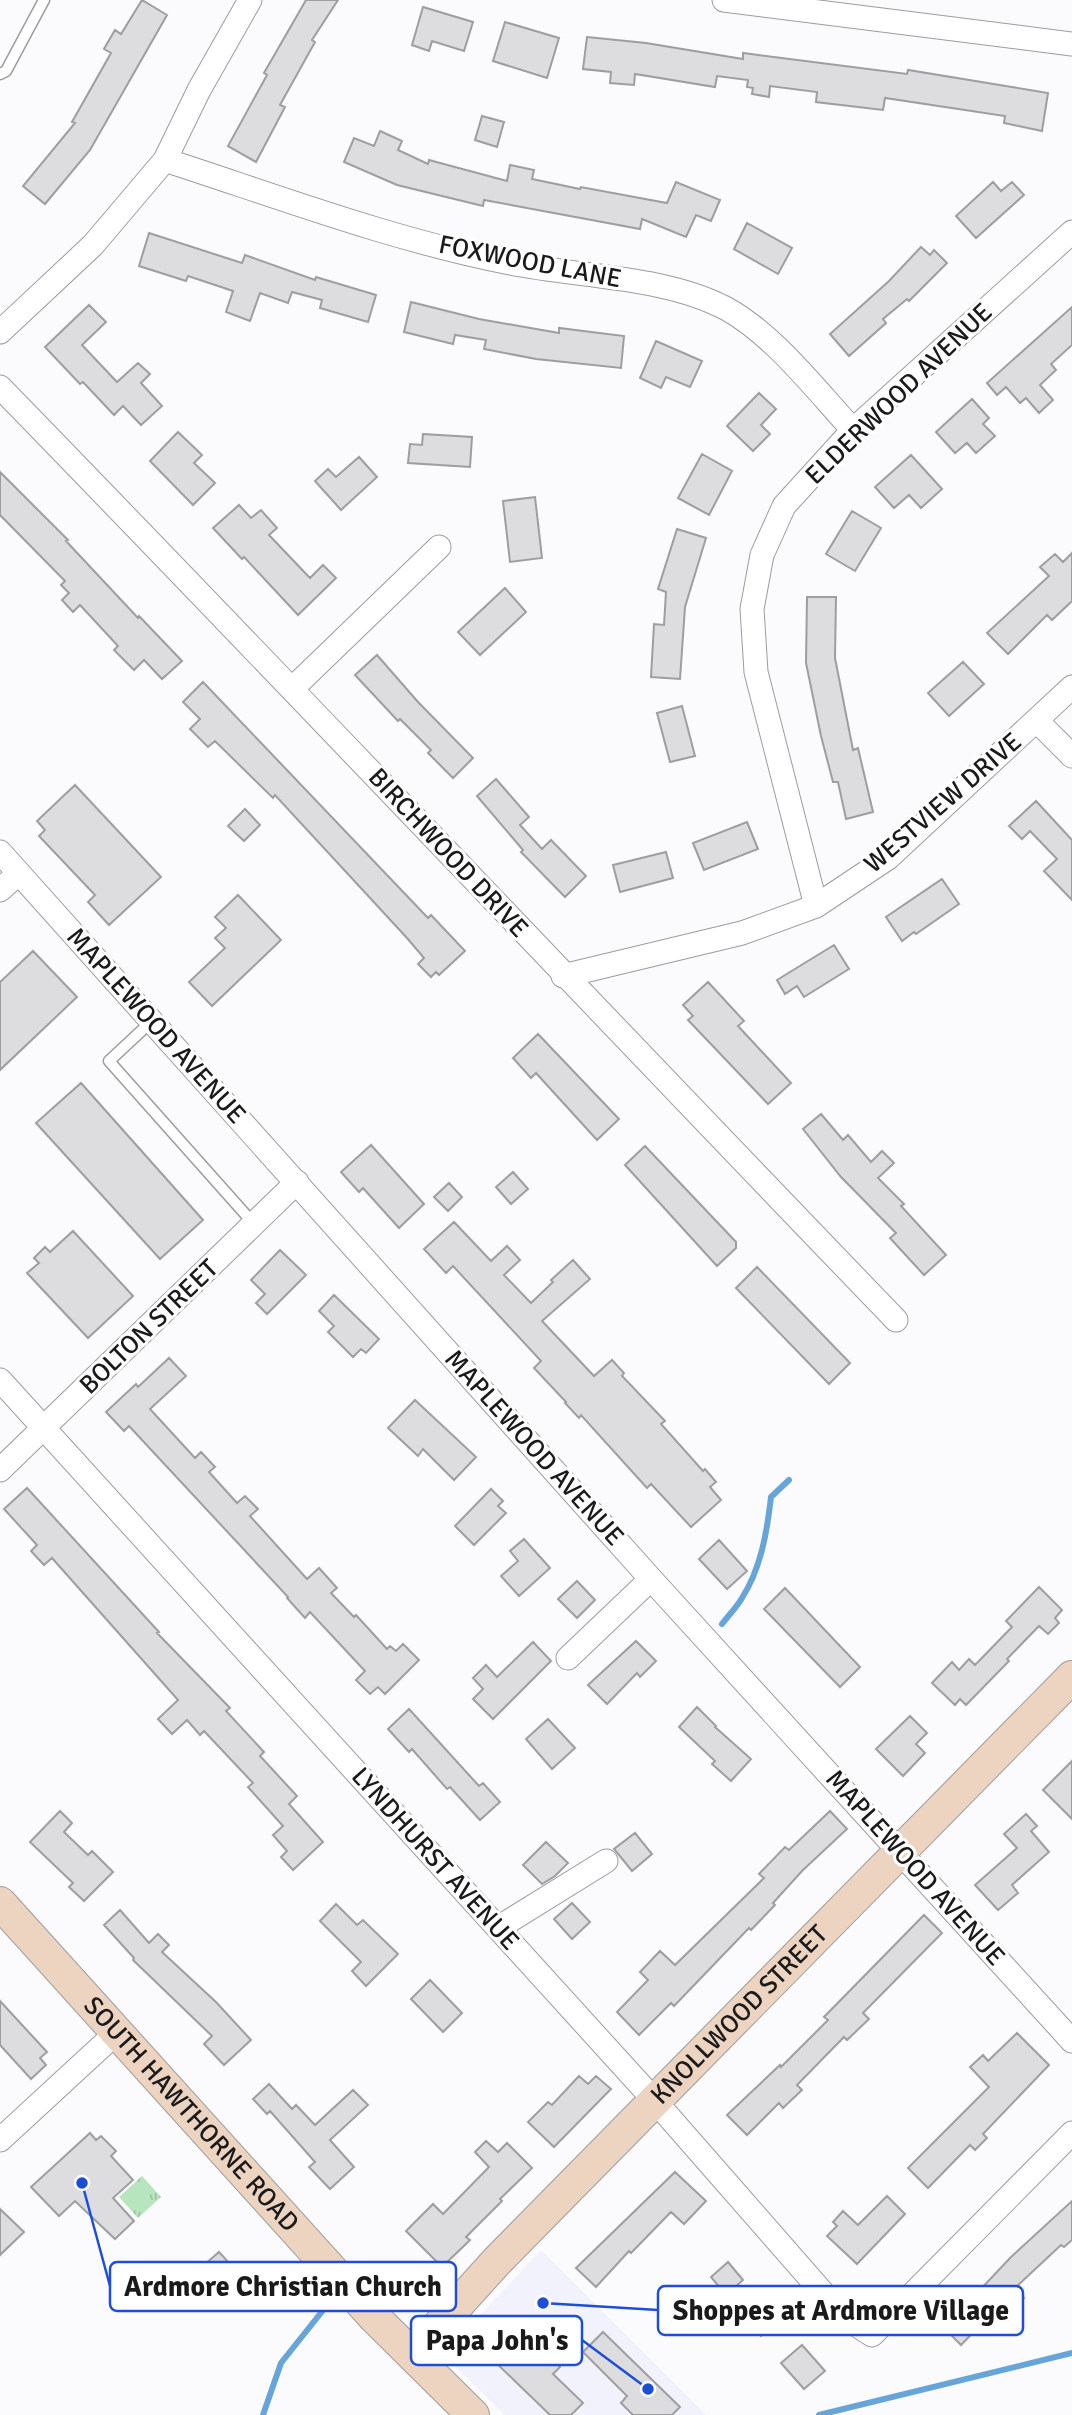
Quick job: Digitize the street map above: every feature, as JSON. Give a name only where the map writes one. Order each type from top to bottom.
[{"type":"main road","name":"KNOLLWOOD STREET","points":[[416,2358],[432,2333],[497,2261],[1072,1677]]},
{"type":"main road","name":"SOUTH HAWTHORNE ROAD","points":[[0,1903],[375,2318],[474,2415]]},
{"type":"street","points":[[0,332],[93,245],[165,160],[199,90],[250,0]]},
{"type":"street","points":[[724,0],[1072,44]]},
{"type":"street","name":"FOXWOOD LANE","points":[[165,160],[364,224],[459,251],[511,264],[672,289],[706,299],[730,311],[786,357],[853,430]]},
{"type":"street","name":"ELDERWOOD AVENUE","points":[[816,906],[756,671],[752,609],[762,555],[785,506],[853,430],[1072,232]]},
{"type":"street","name":"BIRCHWOOD DRIVE","points":[[0,387],[293,688],[564,976],[896,1320]]},
{"type":"street","points":[[293,688],[439,547]]},
{"type":"street","name":"WESTVIEW DRIVE","points":[[564,976],[742,933],[816,906],[887,858],[1072,687]]},
{"type":"street","points":[[1037,721],[1072,756]]},
{"type":"street","name":"MAPLEWOOD AVENUE","points":[[0,852],[651,1579],[1072,2041]]},
{"type":"street","points":[[0,890],[19,873]]},
{"type":"street","name":"BOLTON STREET","points":[[0,1471],[297,1182]]},
{"type":"street","name":"LYNDHURST AVENUE","points":[[0,1380],[654,2101],[844,2317],[872,2335],[1072,2133]]},
{"type":"street","points":[[568,1658],[651,1579]]},
{"type":"street","points":[[498,1928],[606,1861]]},
{"type":"street","points":[[0,2140],[116,2033]]},
{"type":"lane","points":[[0,74],[6,71],[44,0]]},
{"type":"lane","points":[[152,1021],[108,1061],[254,1224]]},
{"type":"shaded area","points":[[541,2250],[706,2415],[505,2415],[443,2355]]},
{"type":"green space","points":[[142,2176],[161,2197],[138,2218],[119,2197]]},
{"type":"building","points":[[142,0],[167,15],[90,150],[45,204],[23,186],[75,123],[72,122],[111,53],[104,49],[115,30],[121,34]]},
{"type":"building","points":[[306,0],[338,0],[312,40],[315,42],[280,105],[285,107],[256,162],[228,146],[267,75],[264,73]]},
{"type":"building","points":[[423,7],[473,22],[464,51],[432,41],[429,51],[412,45]]},
{"type":"building","points":[[505,22],[559,38],[547,78],[493,61]]},
{"type":"building","points":[[587,37],[646,43],[743,59],[743,53],[907,74],[908,70],[1048,93],[1042,131],[1004,123],[1005,116],[885,98],[883,110],[816,102],[817,92],[770,86],[769,97],[752,94],[753,88],[747,87],[748,80],[717,76],[715,87],[635,74],[634,85],[610,83],[611,72],[583,69]]},
{"type":"building","points":[[482,116],[504,122],[497,147],[475,140]]},
{"type":"building","points":[[380,131],[402,141],[398,150],[428,164],[429,160],[507,181],[510,165],[534,170],[532,179],[580,189],[581,187],[667,203],[676,182],[720,200],[711,221],[696,215],[686,237],[642,219],[640,229],[484,200],[483,206],[397,185],[344,162],[354,138],[374,146]]},
{"type":"building","points":[[993,182],[1001,191],[1012,182],[1024,195],[976,238],[956,216]]},
{"type":"building","points":[[747,223],[792,248],[778,274],[734,249]]},
{"type":"building","points":[[149,233],[242,263],[245,255],[315,280],[316,277],[376,295],[368,322],[320,308],[322,300],[292,292],[288,303],[260,293],[250,321],[226,312],[233,291],[188,276],[186,281],[139,266]]},
{"type":"building","points":[[921,247],[930,255],[934,250],[947,263],[909,301],[907,299],[883,319],[886,323],[849,356],[830,334],[889,281]]},
{"type":"building","points":[[411,302],[479,319],[559,333],[559,328],[624,336],[621,368],[536,359],[484,349],[486,340],[455,335],[453,344],[404,332]]},
{"type":"building","points":[[89,305],[106,322],[82,345],[117,382],[138,363],[150,374],[141,383],[162,406],[141,425],[123,406],[114,415],[45,347]]},
{"type":"building","points":[[1072,307],[1072,345],[1051,364],[1056,370],[1040,385],[1053,400],[1039,413],[1026,398],[1020,403],[1006,387],[997,395],[987,383]]},
{"type":"building","points":[[656,341],[702,361],[690,387],[666,377],[661,388],[640,378]]},
{"type":"building","points":[[759,393],[776,409],[761,425],[770,434],[753,451],[727,426]]},
{"type":"building","points":[[972,399],[989,418],[983,424],[995,436],[976,453],[967,443],[955,453],[936,432]]},
{"type":"building","points":[[178,432],[202,455],[194,463],[215,483],[193,505],[150,461]]},
{"type":"building","points":[[423,434],[472,437],[470,467],[408,463],[410,444],[422,445]]},
{"type":"building","points":[[702,454],[732,471],[709,515],[678,498]]},
{"type":"building","points":[[911,455],[942,489],[921,508],[909,495],[894,508],[875,487]]},
{"type":"building","points":[[359,457],[377,477],[341,510],[315,481],[328,469],[336,477]]},
{"type":"building","points":[[0,472],[182,661],[162,679],[144,660],[134,670],[114,650],[118,646],[80,605],[73,612],[62,600],[69,593],[61,585],[65,581],[0,515]]},
{"type":"building","points":[[535,497],[542,558],[510,562],[503,501]]},
{"type":"building","points":[[239,505],[251,518],[261,510],[277,528],[269,535],[310,578],[323,565],[336,578],[298,615],[213,528]]},
{"type":"building","points":[[852,511],[881,528],[855,571],[826,554]]},
{"type":"building","points":[[677,529],[706,538],[685,607],[680,679],[651,677],[654,624],[664,625],[666,592],[658,589]]},
{"type":"building","points":[[1072,553],[1072,601],[1052,620],[1047,615],[1008,654],[987,633],[1049,576],[1040,567],[1055,554],[1063,562]]},
{"type":"building","points":[[505,588],[526,612],[480,655],[458,632]]},
{"type":"building","points":[[807,597],[836,597],[835,658],[853,750],[858,748],[873,812],[846,819],[838,782],[833,782],[821,736],[806,663]]},
{"type":"building","points":[[377,655],[473,758],[453,778],[428,753],[431,750],[400,719],[398,721],[355,675]]},
{"type":"building","points":[[963,662],[984,684],[949,716],[928,693]]},
{"type":"building","points":[[203,682],[428,918],[431,915],[465,951],[439,975],[436,972],[431,977],[418,964],[424,958],[275,795],[273,798],[215,741],[208,747],[190,729],[200,719],[183,702]]},
{"type":"building","points":[[682,706],[695,756],[670,762],[657,713]]},
{"type":"building","points":[[496,779],[529,817],[520,825],[542,849],[551,840],[586,876],[565,897],[521,852],[523,850],[477,796]]},
{"type":"building","points":[[75,785],[161,877],[109,925],[88,902],[95,895],[39,836],[45,830],[37,821]]},
{"type":"building","points":[[1036,801],[1072,840],[1072,900],[1044,871],[1057,859],[1030,831],[1022,839],[1009,826]]},
{"type":"building","points":[[245,809],[260,825],[244,841],[228,826]]},
{"type":"building","points":[[747,822],[758,849],[704,870],[693,843]]},
{"type":"building","points":[[666,852],[673,878],[620,892],[613,865]]},
{"type":"building","points":[[942,879],[959,904],[902,941],[886,917]]},
{"type":"building","points":[[238,895],[281,940],[212,1006],[189,982],[225,948],[215,938],[226,928],[215,917]]},
{"type":"building","points":[[834,945],[849,969],[804,997],[797,986],[785,994],[777,980]]},
{"type":"building","points":[[33,951],[77,997],[0,1070],[0,982]]},
{"type":"building","points":[[708,982],[744,1021],[738,1026],[791,1083],[768,1104],[688,1020],[693,1016],[683,1005]]},
{"type":"building","points":[[538,1034],[619,1119],[597,1140],[536,1073],[531,1078],[513,1058]]},
{"type":"building","points":[[81,1083],[203,1220],[160,1259],[36,1123]]},
{"type":"building","points":[[821,1114],[843,1140],[848,1135],[871,1162],[882,1151],[894,1163],[878,1178],[904,1204],[901,1206],[946,1255],[924,1275],[890,1238],[896,1233],[841,1177],[803,1129]]},
{"type":"building","points":[[371,1145],[424,1204],[399,1228],[363,1188],[359,1192],[341,1172]]},
{"type":"building","points":[[645,1146],[736,1242],[736,1248],[717,1266],[625,1165]]},
{"type":"building","points":[[513,1172],[528,1189],[511,1204],[496,1187]]},
{"type":"building","points":[[449,1183],[462,1197],[448,1211],[434,1197]]},
{"type":"building","points":[[454,1222],[491,1261],[507,1246],[520,1260],[504,1275],[531,1303],[573,1260],[590,1279],[542,1321],[594,1376],[612,1360],[624,1373],[622,1376],[665,1421],[661,1424],[716,1482],[710,1487],[721,1500],[691,1527],[651,1484],[647,1488],[581,1415],[579,1418],[565,1403],[534,1368],[541,1361],[453,1266],[446,1273],[424,1249]]},
{"type":"building","points":[[73,1231],[133,1296],[88,1338],[27,1273],[39,1263],[34,1258],[45,1247],[50,1252]]},
{"type":"building","points":[[280,1250],[306,1275],[267,1314],[256,1303],[265,1294],[251,1280]]},
{"type":"building","points":[[757,1267],[850,1363],[829,1384],[736,1288]]},
{"type":"building","points":[[334,1295],[379,1339],[366,1353],[361,1349],[353,1357],[328,1332],[334,1326],[319,1311]]},
{"type":"building","points":[[169,1358],[186,1376],[150,1409],[195,1458],[201,1452],[215,1467],[209,1472],[237,1503],[245,1496],[258,1509],[250,1516],[307,1579],[319,1568],[337,1588],[331,1593],[354,1617],[356,1615],[387,1649],[390,1646],[396,1651],[403,1644],[419,1660],[385,1694],[378,1687],[370,1694],[356,1680],[365,1671],[310,1612],[305,1618],[129,1426],[124,1431],[106,1412]]},
{"type":"building","points":[[415,1400],[476,1457],[454,1480],[423,1449],[418,1456],[388,1428]]},
{"type":"building","points":[[27,1488],[159,1632],[157,1633],[230,1708],[226,1711],[264,1752],[260,1756],[297,1796],[289,1804],[323,1842],[293,1870],[281,1857],[287,1851],[273,1835],[283,1826],[248,1787],[253,1783],[204,1731],[200,1735],[187,1720],[172,1734],[158,1719],[178,1700],[52,1558],[44,1565],[31,1551],[37,1545],[4,1509]]},
{"type":"building","points":[[491,1489],[503,1501],[498,1506],[506,1513],[474,1545],[455,1526]]},
{"type":"building","points":[[524,1539],[550,1568],[519,1596],[501,1576],[518,1561],[510,1551]]},
{"type":"building","points":[[719,1540],[747,1571],[727,1589],[699,1559]]},
{"type":"building","points":[[577,1581],[595,1600],[577,1618],[558,1599]]},
{"type":"building","points":[[1039,1587],[1062,1610],[1055,1618],[1059,1623],[1048,1634],[1039,1626],[966,1705],[960,1699],[955,1705],[932,1683],[952,1662],[959,1670],[969,1659],[975,1665],[1012,1627],[1006,1621]]},
{"type":"building","points":[[785,1588],[860,1667],[840,1687],[764,1609]]},
{"type":"building","points":[[636,1641],[656,1661],[640,1677],[637,1673],[607,1704],[588,1685]]},
{"type":"building","points":[[533,1642],[551,1661],[493,1719],[473,1699],[483,1689],[473,1678],[486,1665],[497,1677]]},
{"type":"building","points":[[697,1707],[751,1759],[731,1781],[712,1764],[715,1761],[679,1727]]},
{"type":"building","points":[[409,1709],[479,1786],[483,1783],[500,1802],[480,1820],[450,1787],[447,1789],[412,1749],[409,1752],[388,1729]]},
{"type":"building","points":[[910,1716],[927,1733],[916,1744],[925,1753],[903,1776],[876,1749]]},
{"type":"building","points":[[548,1719],[575,1748],[552,1769],[526,1739]]},
{"type":"building","points":[[1072,1761],[1072,1819],[1043,1790]]},
{"type":"building","points":[[60,1811],[72,1823],[64,1832],[88,1855],[92,1851],[113,1872],[84,1901],[69,1887],[73,1883],[30,1842]]},
{"type":"building","points":[[830,1811],[847,1829],[802,1871],[751,1930],[749,1928],[674,2006],[671,2003],[639,2035],[617,2012],[648,1980],[640,1972],[660,1951],[675,1965],[764,1878],[759,1874],[785,1847],[789,1850]]},
{"type":"building","points":[[1026,1814],[1037,1826],[1031,1831],[1049,1852],[1012,1885],[1018,1893],[998,1910],[975,1885],[1017,1848],[1004,1834]]},
{"type":"building","points":[[635,1833],[652,1854],[632,1871],[614,1849]]},
{"type":"building","points":[[546,1842],[568,1863],[542,1884],[523,1865]]},
{"type":"building","points":[[572,1903],[590,1922],[572,1939],[554,1919]]},
{"type":"building","points":[[336,1904],[357,1925],[363,1920],[398,1954],[366,1986],[352,1971],[361,1962],[320,1921]]},
{"type":"building","points":[[120,1910],[149,1943],[158,1934],[169,1945],[162,1952],[216,2002],[251,2040],[224,2065],[204,2044],[212,2036],[133,1960],[104,1925]]},
{"type":"building","points":[[924,1915],[942,1933],[863,2013],[869,2019],[847,2040],[844,2037],[797,2085],[802,2090],[783,2108],[779,2103],[747,2135],[727,2115],[828,2020],[824,2017]]},
{"type":"building","points":[[430,1980],[462,2013],[443,2032],[411,1999]]},
{"type":"building","points":[[0,2001],[47,2052],[40,2058],[46,2065],[31,2079],[0,2045]]},
{"type":"building","points":[[1017,2033],[1049,2065],[983,2134],[987,2138],[975,2150],[970,2145],[928,2188],[908,2168],[989,2087],[970,2067],[983,2055],[988,2061]]},
{"type":"building","points":[[579,2076],[588,2084],[596,2076],[611,2089],[554,2147],[528,2122],[548,2102],[552,2105]]},
{"type":"building","points":[[269,2084],[292,2109],[296,2105],[315,2125],[353,2090],[368,2105],[330,2140],[354,2167],[330,2189],[309,2167],[315,2162],[270,2111],[267,2114],[253,2099]]},
{"type":"building","points":[[90,2133],[96,2140],[101,2136],[116,2151],[111,2156],[133,2180],[113,2198],[134,2221],[115,2239],[75,2201],[59,2216],[31,2187]]},
{"type":"building","points":[[486,2141],[498,2152],[507,2143],[532,2168],[500,2199],[502,2201],[466,2237],[470,2240],[442,2267],[406,2231],[433,2204],[443,2214],[489,2167],[475,2152]]},
{"type":"building","points":[[675,2172],[706,2201],[684,2224],[671,2212],[631,2253],[629,2251],[596,2287],[576,2268]]},
{"type":"building","points":[[887,2196],[905,2214],[857,2264],[827,2236],[837,2226],[833,2222],[843,2211],[858,2225]]},
{"type":"building","points":[[1072,2201],[1072,2240],[1064,2247],[1061,2245],[1015,2288],[1024,2298],[1007,2316],[998,2307],[961,2345],[944,2328],[1011,2257]]},
{"type":"building","points":[[0,2209],[24,2232],[0,2255]]},
{"type":"building","points":[[219,2252],[252,2288],[235,2303],[229,2297],[214,2310],[187,2280]]},
{"type":"building","points":[[728,2262],[743,2280],[726,2295],[711,2277]]},
{"type":"building","points":[[763,2303],[778,2321],[761,2336],[745,2318]]},
{"type":"building","points":[[520,2328],[560,2367],[553,2374],[583,2403],[571,2415],[550,2415],[491,2358]]},
{"type":"building","points":[[603,2332],[680,2407],[672,2415],[633,2415],[621,2403],[627,2396],[583,2352]]},
{"type":"building","points":[[802,2345],[825,2371],[804,2389],[781,2363]]},
{"type":"waterway","points":[[722,1624],[740,1601],[754,1574],[765,1536],[771,1497],[789,1480]]},
{"type":"waterway","points":[[263,2415],[281,2363],[324,2309]]},
{"type":"waterway","points":[[819,2415],[1072,2353]]},
{"type":"place","name":"Ardmore Christian Church","points":[[82,2183]]},
{"type":"place","name":"Shoppes at Ardmore Village","points":[[543,2303]]},
{"type":"place","name":"Papa John's","points":[[648,2389]]}]
